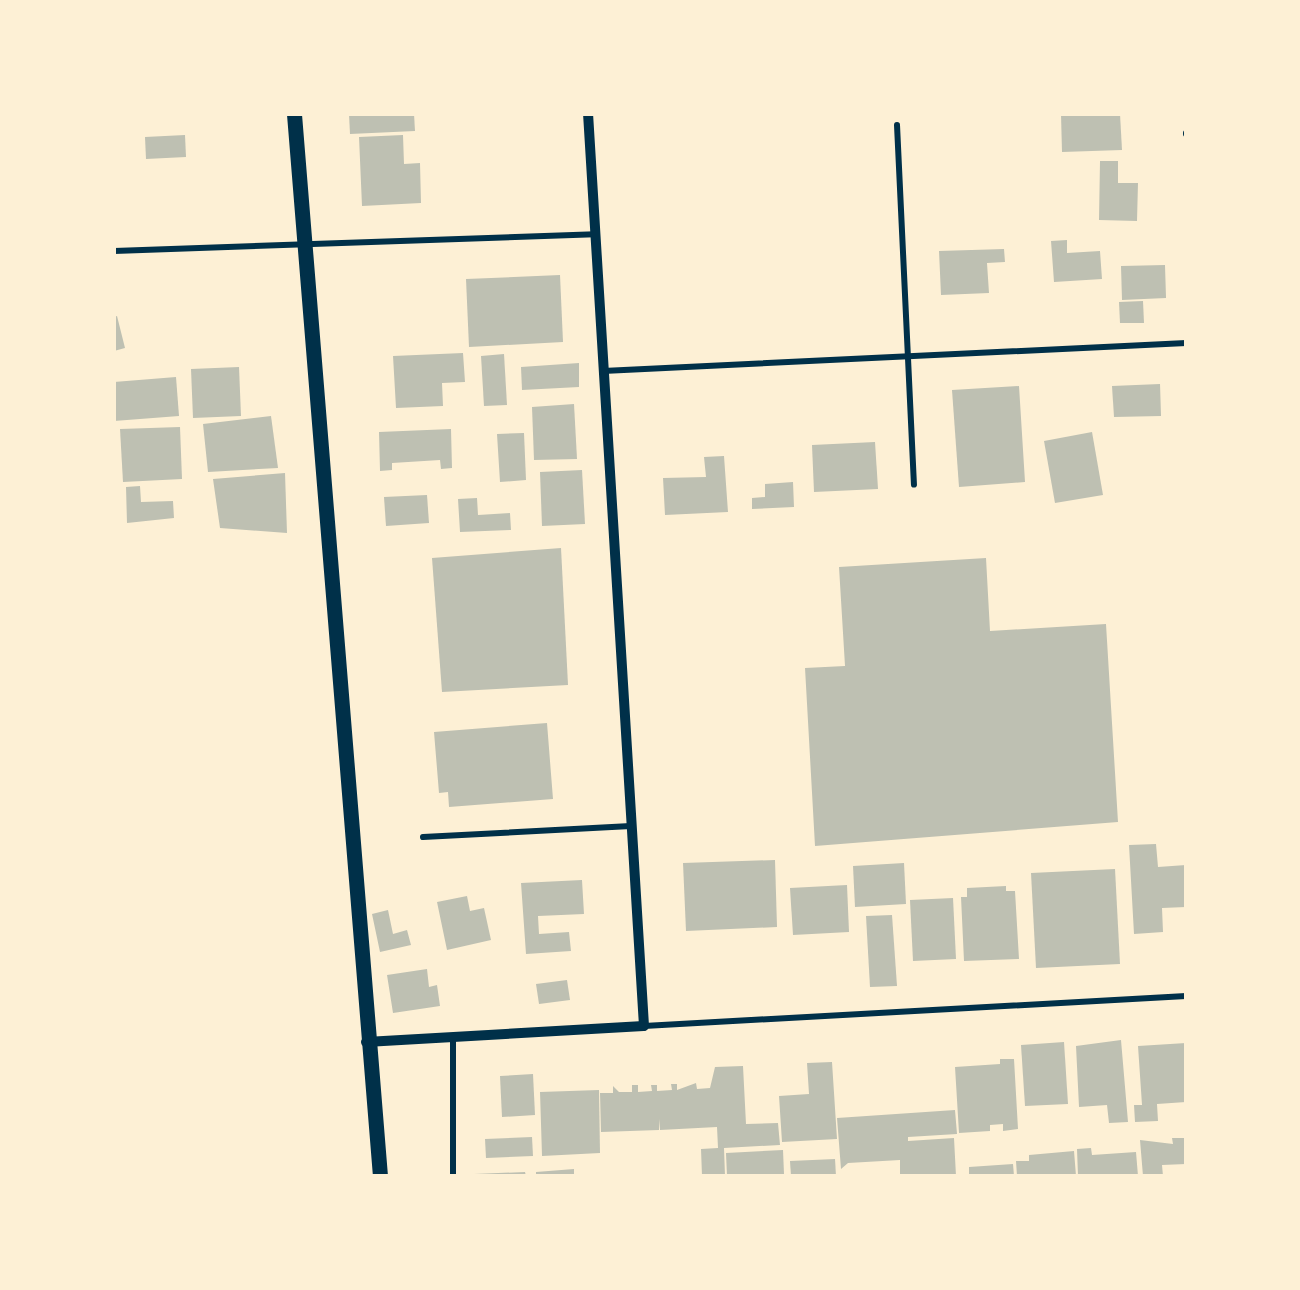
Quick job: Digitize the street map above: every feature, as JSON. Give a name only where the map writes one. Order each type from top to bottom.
[{"type":"main road","points":[[294,114],[366,1042],[380,1176]]},
{"type":"street","points":[[588,114],[644,1026]]},
{"type":"street","points":[[897,125],[914,485]]},
{"type":"street","points":[[114,251],[595,234]]},
{"type":"street","points":[[603,371],[1186,343]]},
{"type":"street","points":[[423,837],[631,826]]},
{"type":"street","points":[[366,1042],[1186,996]]},
{"type":"street","points":[[453,1037],[453,1176]]},
{"type":"building","points":[[349,114],[414,114],[415,131],[350,134]]},
{"type":"building","points":[[1061,114],[1120,114],[1122,150],[1062,152]]},
{"type":"building","points":[[185,135],[186,157],[146,159],[145,137]]},
{"type":"building","points":[[403,135],[404,164],[420,163],[421,203],[362,206],[359,137]]},
{"type":"building","points":[[1100,161],[1118,161],[1118,183],[1138,183],[1137,221],[1099,220]]},
{"type":"building","points":[[1067,240],[1067,253],[1100,251],[1102,279],[1054,282],[1051,241]]},
{"type":"building","points":[[1004,249],[1005,262],[987,263],[989,293],[941,295],[939,251]]},
{"type":"building","points":[[1165,265],[1166,298],[1122,300],[1121,266]]},
{"type":"building","points":[[560,275],[563,342],[469,347],[466,279]]},
{"type":"building","points":[[1143,301],[1144,323],[1120,323],[1119,302]]},
{"type":"building","points":[[117,316],[125,348],[114,351],[114,317]]},
{"type":"building","points":[[463,353],[465,382],[442,383],[443,406],[396,408],[393,356]]},
{"type":"building","points":[[504,354],[507,405],[484,406],[481,356]]},
{"type":"building","points":[[579,363],[579,387],[522,390],[521,367]]},
{"type":"building","points":[[239,367],[241,416],[193,418],[191,369]]},
{"type":"building","points":[[176,377],[179,416],[114,421],[114,382]]},
{"type":"building","points":[[1160,384],[1161,416],[1114,417],[1112,386]]},
{"type":"building","points":[[1019,386],[1025,482],[959,487],[952,390]]},
{"type":"building","points":[[574,404],[577,459],[534,460],[532,407]]},
{"type":"building","points":[[271,416],[278,468],[208,472],[203,424]]},
{"type":"building","points":[[180,427],[182,479],[123,482],[120,429]]},
{"type":"building","points":[[451,429],[452,468],[441,469],[440,460],[392,463],[392,470],[380,471],[379,432]]},
{"type":"building","points":[[1092,432],[1103,495],[1055,503],[1044,441]]},
{"type":"building","points":[[524,433],[526,480],[500,482],[497,434]]},
{"type":"building","points":[[875,442],[878,489],[814,492],[812,445]]},
{"type":"building","points":[[724,456],[728,512],[665,515],[663,478],[706,477],[704,457]]},
{"type":"building","points":[[582,470],[585,524],[542,526],[540,472]]},
{"type":"building","points":[[285,473],[287,533],[220,528],[213,479]]},
{"type":"building","points":[[793,482],[794,507],[752,509],[752,498],[765,497],[765,484]]},
{"type":"building","points":[[140,486],[141,502],[173,501],[174,518],[127,523],[126,487]]},
{"type":"building","points":[[427,495],[429,523],[386,526],[384,497]]},
{"type":"building","points":[[477,498],[478,515],[510,513],[511,530],[460,532],[458,499]]},
{"type":"building","points":[[561,548],[568,685],[442,692],[432,558]]},
{"type":"building","points":[[986,558],[990,631],[1106,624],[1118,822],[815,846],[805,668],[845,666],[839,567]]},
{"type":"building","points":[[547,723],[553,799],[449,807],[448,792],[439,793],[434,732]]},
{"type":"building","points":[[1156,844],[1158,867],[1186,865],[1186,907],[1162,908],[1163,932],[1134,934],[1129,845]]},
{"type":"building","points":[[775,860],[777,927],[686,931],[683,863]]},
{"type":"building","points":[[904,863],[906,904],[855,907],[853,866]]},
{"type":"building","points":[[1115,869],[1120,964],[1036,968],[1031,873]]},
{"type":"building","points":[[582,880],[584,914],[538,916],[539,934],[569,932],[571,951],[526,954],[521,883]]},
{"type":"building","points":[[847,885],[849,932],[793,935],[790,888]]},
{"type":"building","points":[[1006,886],[1006,891],[1015,891],[1019,959],[964,961],[961,897],[967,897],[967,888]]},
{"type":"building","points":[[467,896],[470,911],[484,908],[491,940],[447,950],[437,902]]},
{"type":"building","points":[[953,898],[956,959],[913,961],[910,900]]},
{"type":"building","points":[[388,910],[393,934],[407,930],[411,945],[380,952],[372,914]]},
{"type":"building","points":[[892,915],[897,986],[870,987],[866,916]]},
{"type":"building","points":[[427,969],[429,987],[437,985],[440,1006],[393,1013],[387,975]]},
{"type":"building","points":[[567,980],[570,1000],[539,1004],[536,984]]},
{"type":"building","points":[[1121,1040],[1128,1122],[1109,1123],[1107,1105],[1079,1107],[1076,1046]]},
{"type":"building","points":[[1064,1042],[1068,1104],[1025,1106],[1021,1045]]},
{"type":"building","points":[[1186,1043],[1186,1102],[1157,1104],[1158,1121],[1135,1122],[1134,1105],[1142,1105],[1138,1046]]},
{"type":"building","points":[[1000,1059],[1014,1059],[1018,1129],[1003,1131],[1003,1124],[990,1125],[990,1131],[959,1133],[955,1067],[1000,1064]]},
{"type":"building","points":[[832,1062],[837,1139],[782,1142],[779,1096],[809,1094],[807,1063]]},
{"type":"building","points":[[743,1066],[746,1124],[778,1123],[780,1145],[724,1148],[725,1176],[702,1176],[701,1149],[718,1148],[717,1127],[660,1130],[659,1119],[659,1130],[601,1132],[600,1093],[613,1093],[613,1086],[619,1092],[632,1092],[632,1085],[638,1085],[638,1092],[652,1091],[651,1085],[657,1085],[657,1091],[672,1090],[671,1084],[677,1084],[677,1090],[696,1083],[697,1089],[710,1088],[715,1067]]},
{"type":"building","points":[[533,1074],[535,1115],[502,1117],[500,1076]]},
{"type":"building","points":[[599,1090],[600,1153],[542,1156],[540,1092]]},
{"type":"building","points":[[955,1110],[957,1134],[908,1137],[908,1141],[954,1138],[956,1176],[900,1176],[900,1160],[848,1163],[841,1169],[837,1118]]},
{"type":"building","points":[[532,1137],[533,1156],[486,1158],[485,1139]]},
{"type":"building","points":[[1172,1138],[1186,1138],[1186,1164],[1162,1165],[1163,1176],[1143,1176],[1140,1140],[1173,1144]]},
{"type":"building","points":[[1091,1148],[1092,1155],[1136,1152],[1138,1176],[1078,1176],[1077,1149]]},
{"type":"building","points":[[783,1150],[784,1174],[727,1176],[726,1153]]},
{"type":"building","points":[[1074,1151],[1076,1176],[1017,1176],[1016,1161],[1029,1161],[1029,1155]]},
{"type":"building","points":[[835,1159],[836,1176],[791,1176],[790,1161]]},
{"type":"building","points":[[1013,1164],[1014,1176],[969,1176],[969,1167]]},
{"type":"building","points":[[574,1169],[574,1176],[536,1176],[536,1172]]},
{"type":"building","points":[[525,1172],[526,1176],[474,1176],[474,1174]]}]
